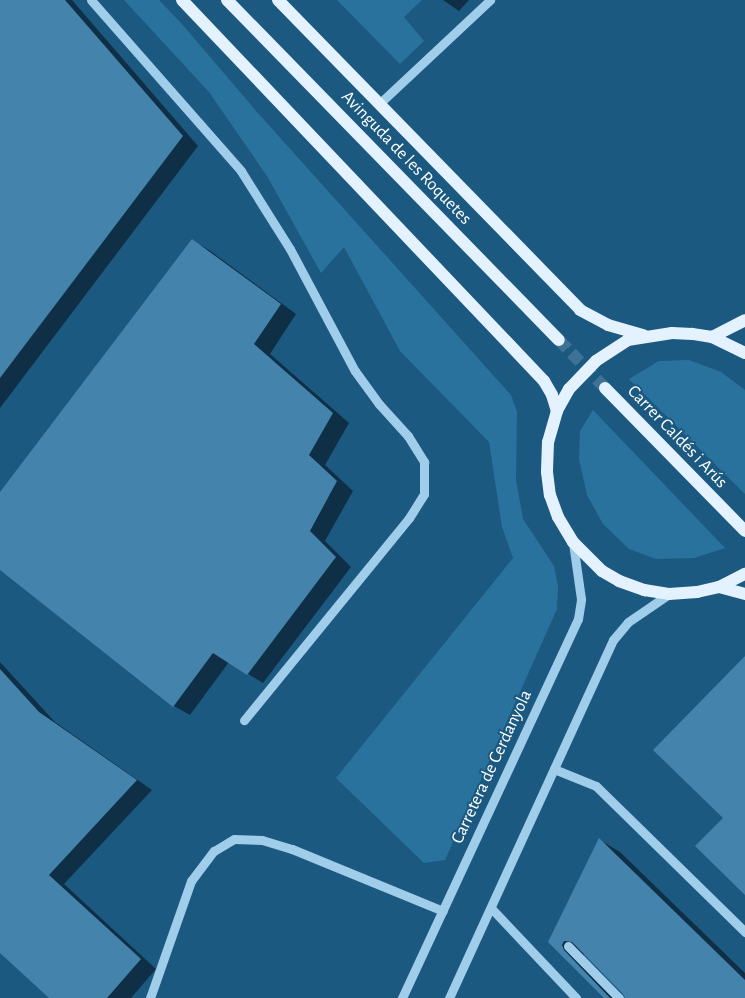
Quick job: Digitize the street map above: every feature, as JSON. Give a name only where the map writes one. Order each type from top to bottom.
[{"type":"main road","points":[[182,0],[544,381],[552,395],[557,411]]},
{"type":"main road","name":"Avinguda de les Roquetes","points":[[227,0],[558,340]]},
{"type":"main road","points":[[278,0],[580,310],[608,325],[647,336]]},
{"type":"main road","points":[[712,337],[745,320]]},
{"type":"main road","points":[[745,352],[712,337],[672,333],[628,340],[596,361],[569,389],[557,411],[548,442],[547,472],[550,495],[558,517],[573,542],[595,565],[619,581],[644,590],[669,594],[719,587],[745,574]]},
{"type":"main road","name":"Carrer Caldés i Arús","points":[[605,388],[745,531]]},
{"type":"main road","points":[[719,587],[745,594]]},
{"type":"street","points":[[90,0],[241,171],[290,249],[355,372],[408,436],[424,462],[424,494],[409,518],[244,720]]},
{"type":"street","points":[[380,103],[490,0]]},
{"type":"street","name":"Carretera de Cerdanyola","points":[[402,998],[578,619],[581,599],[573,542]]},
{"type":"street","points":[[449,998],[613,640],[628,622],[669,594]]},
{"type":"street","points":[[554,769],[596,786],[745,932]]},
{"type":"street","points":[[150,998],[191,881],[214,851],[234,839],[262,840],[292,849],[443,911]]},
{"type":"street","points":[[491,908],[576,998]]},
{"type":"street","points":[[568,946],[619,998]]},
{"type":"shaded area","points":[[124,0],[159,0],[511,395],[517,412],[516,480],[523,519],[554,566],[558,586],[557,609],[445,860],[424,863],[336,778],[513,558],[502,527],[489,442],[400,351],[344,247],[321,273],[267,176],[209,92]]},
{"type":"shaded area","points":[[337,0],[422,0],[404,17],[424,41],[400,64]]},
{"type":"shaded area","points":[[689,360],[721,372],[745,390],[745,494],[629,379],[659,361]]},
{"type":"shaded area","points":[[593,410],[725,548],[694,558],[656,559],[629,549],[603,524],[587,495],[579,459],[580,431]]},
{"type":"building","points":[[0,0],[65,0],[183,136],[0,378]]},
{"type":"building","points":[[192,239],[281,304],[254,344],[333,413],[309,455],[337,481],[310,531],[336,557],[247,675],[213,653],[173,707],[0,570],[0,492]]},
{"type":"building","points":[[745,656],[745,895],[695,846],[723,818],[653,750]]},
{"type":"building","points":[[0,669],[39,712],[137,780],[49,875],[141,959],[107,998],[49,998],[0,953]]},
{"type":"building","points":[[599,838],[745,980],[745,998],[625,998],[572,942],[564,941],[562,945],[564,950],[610,998],[604,998],[548,942]]},
{"type":"tunnel","points":[[559,340],[605,388]]}]
